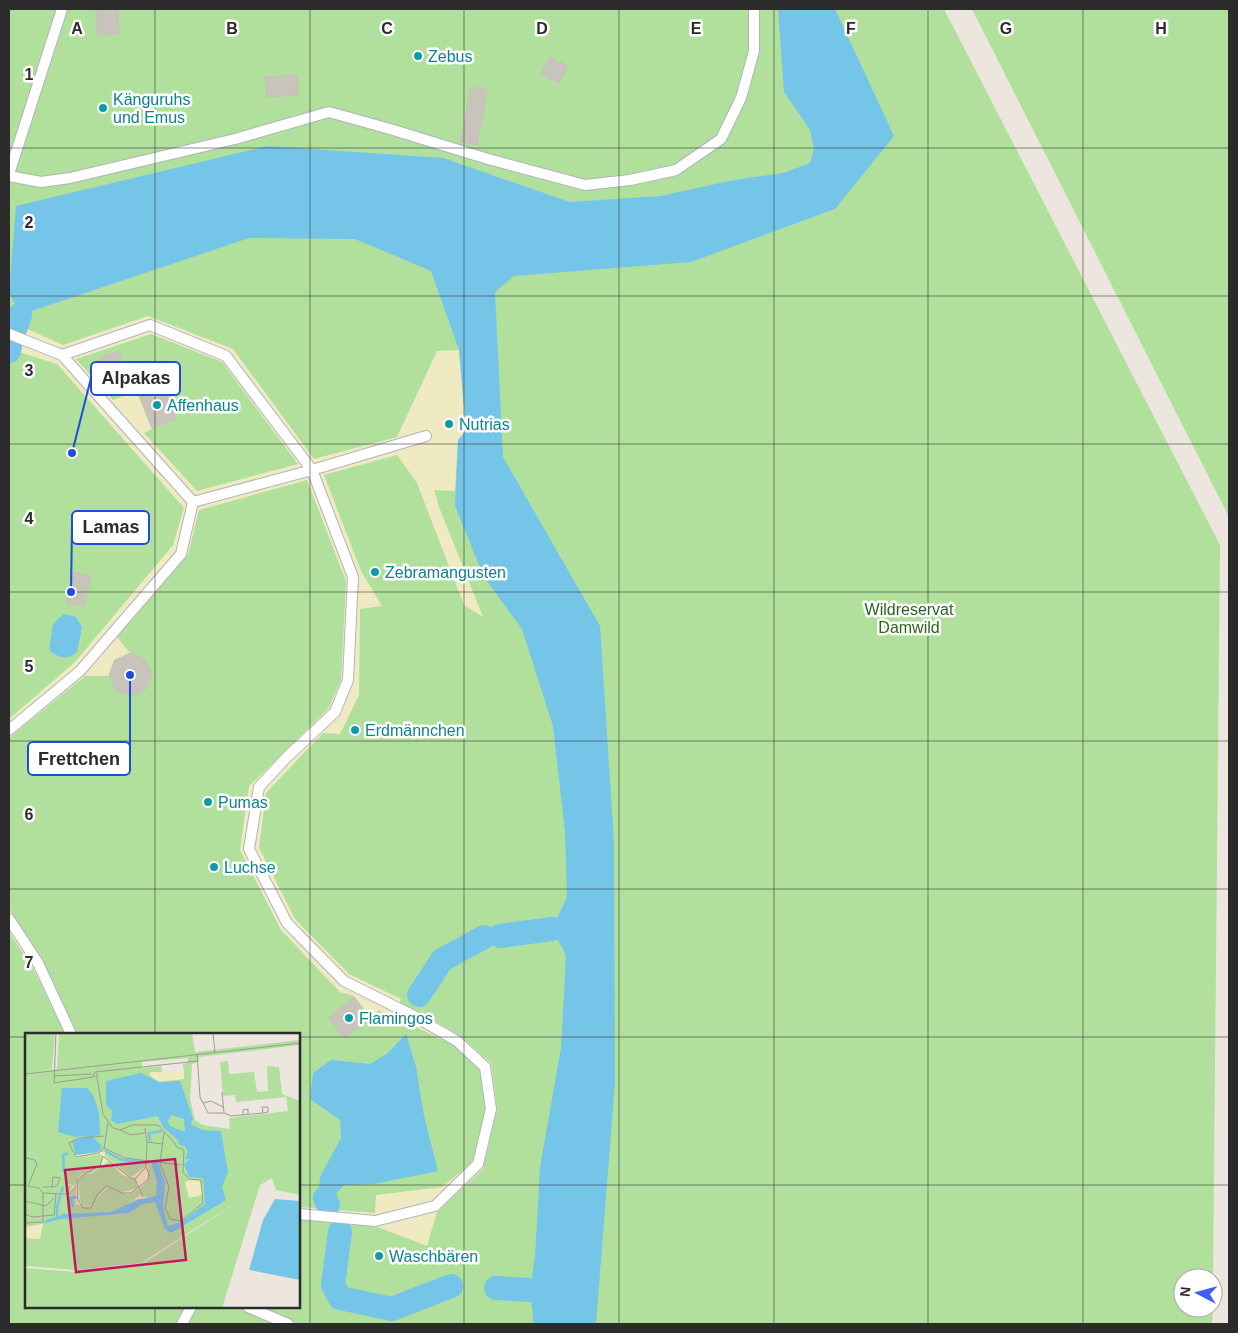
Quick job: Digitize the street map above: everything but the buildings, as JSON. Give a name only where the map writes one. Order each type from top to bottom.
[{"type":"lane","points":[[62,9],[9,175],[41,182],[70,178],[235,139],[330,112],[488,159],[586,185],[630,180],[676,170],[720,139],[741,98],[754,51],[754,9]]},
{"type":"lane","points":[[62,355],[150,324],[226,356],[312,470],[353,577],[348,680],[334,712],[286,758],[259,788],[249,849],[287,923],[344,981],[414,1016],[457,1041],[485,1067],[491,1109],[478,1164],[435,1206],[375,1221],[300,1214]]},
{"type":"lane","points":[[9,334],[62,355],[193,502]]},
{"type":"lane","points":[[193,502],[312,470],[426,436]]},
{"type":"lane","points":[[9,730],[80,672],[181,554],[193,502]]},
{"type":"lane","points":[[9,919],[38,963],[71,1033]]},
{"type":"lane","points":[[182,1324],[190,1308]]},
{"type":"lane","points":[[250,1308],[288,1324]]},
{"type":"green space","name":"Wildreservat Damwild","points":[[9,9],[944,9],[1220,545],[1213,1268],[1173,1268],[1173,1318],[1212,1318],[1212,1324],[9,1324]]},
{"type":"green space","points":[[972,9],[1229,9],[1229,517]]},
{"type":"sand","points":[[148,316],[233,349],[314,459],[397,437],[437,351],[459,350],[466,431],[458,440],[455,491],[434,490],[483,617],[464,605],[417,483],[397,455],[324,475],[361,571],[382,606],[360,609],[359,695],[340,734],[323,733],[266,793],[259,848],[295,919],[349,974],[401,999],[393,1017],[379,1010],[370,1017],[354,996],[340,992],[281,930],[240,850],[249,786],[328,709],[341,680],[346,581],[307,480],[199,510],[188,555],[117,637],[130,653],[114,660],[108,676],[85,676],[9,738],[9,719],[75,662],[173,545],[184,508],[57,364],[19,352],[27,329],[63,345]],"holes":[[[151,334],[222,362],[298,464],[197,491],[144,433],[152,429],[137,391],[113,400],[76,359]]]},
{"type":"sand","points":[[9,909],[42,959],[76,1033],[65,1033],[33,968],[9,932]]},
{"type":"sand","points":[[422,1013],[461,1036],[491,1063],[497,1109],[483,1169],[437,1212],[427,1246],[375,1226],[300,1220],[300,1207],[375,1213],[376,1195],[442,1187],[474,1161],[486,1107],[481,1069],[453,1045],[416,1027]]},
{"type":"water","points":[[778,9],[835,9],[894,136],[835,209],[691,262],[514,276],[495,292],[503,457],[600,626],[614,842],[615,1082],[596,1324],[533,1324],[530,1290],[535,1256],[540,1167],[561,1048],[566,955],[552,929],[567,897],[565,832],[553,726],[522,629],[484,577],[455,506],[458,440],[466,431],[459,350],[431,271],[355,239],[249,238],[20,315],[9,292],[16,206],[268,146],[443,158],[570,202],[660,196],[734,180],[784,173],[810,163],[814,149],[810,130],[784,92]]},
{"type":"water","points":[[64,614],[76,617],[82,627],[77,652],[70,657],[60,657],[49,650],[53,624]]},
{"type":"water","points":[[406,1034],[416,1067],[424,1116],[438,1171],[374,1184],[344,1185],[334,1196],[325,1198],[319,1189],[320,1177],[341,1138],[340,1120],[310,1099],[313,1073],[331,1060],[370,1064],[388,1053]]},
{"type":"waterway","points":[[16,327],[20,315]]},
{"type":"waterway","points":[[9,351],[10,347]]},
{"type":"waterway","points":[[500,936],[552,929]]},
{"type":"waterway","points":[[419,995],[442,960],[484,937]]},
{"type":"waterway","points":[[325,1198],[328,1205]]},
{"type":"waterway","points":[[340,1232],[333,1285],[340,1298],[392,1309],[451,1286]]},
{"type":"waterway","points":[[496,1288],[530,1290]]},
{"type":"place","name":"Zebus","points":[[418,56]]},
{"type":"place","name":"Känguruhs und Emus","points":[[103,108]]},
{"type":"place","name":"Affenhaus","points":[[157,405]]},
{"type":"place","name":"Nutrias","points":[[449,424]]},
{"type":"place","name":"Alpakas","points":[[72,453]]},
{"type":"place","name":"Zebramangusten","points":[[375,572]]},
{"type":"place","name":"Lamas","points":[[71,592]]},
{"type":"place","name":"Frettchen","points":[[130,675]]},
{"type":"place","name":"Erdmännchen","points":[[355,730]]},
{"type":"place","name":"Pumas","points":[[208,802]]},
{"type":"place","name":"Luchse","points":[[214,867]]},
{"type":"place","name":"Flamingos","points":[[349,1018]]},
{"type":"place","name":"Waschbären","points":[[379,1256]]}]
